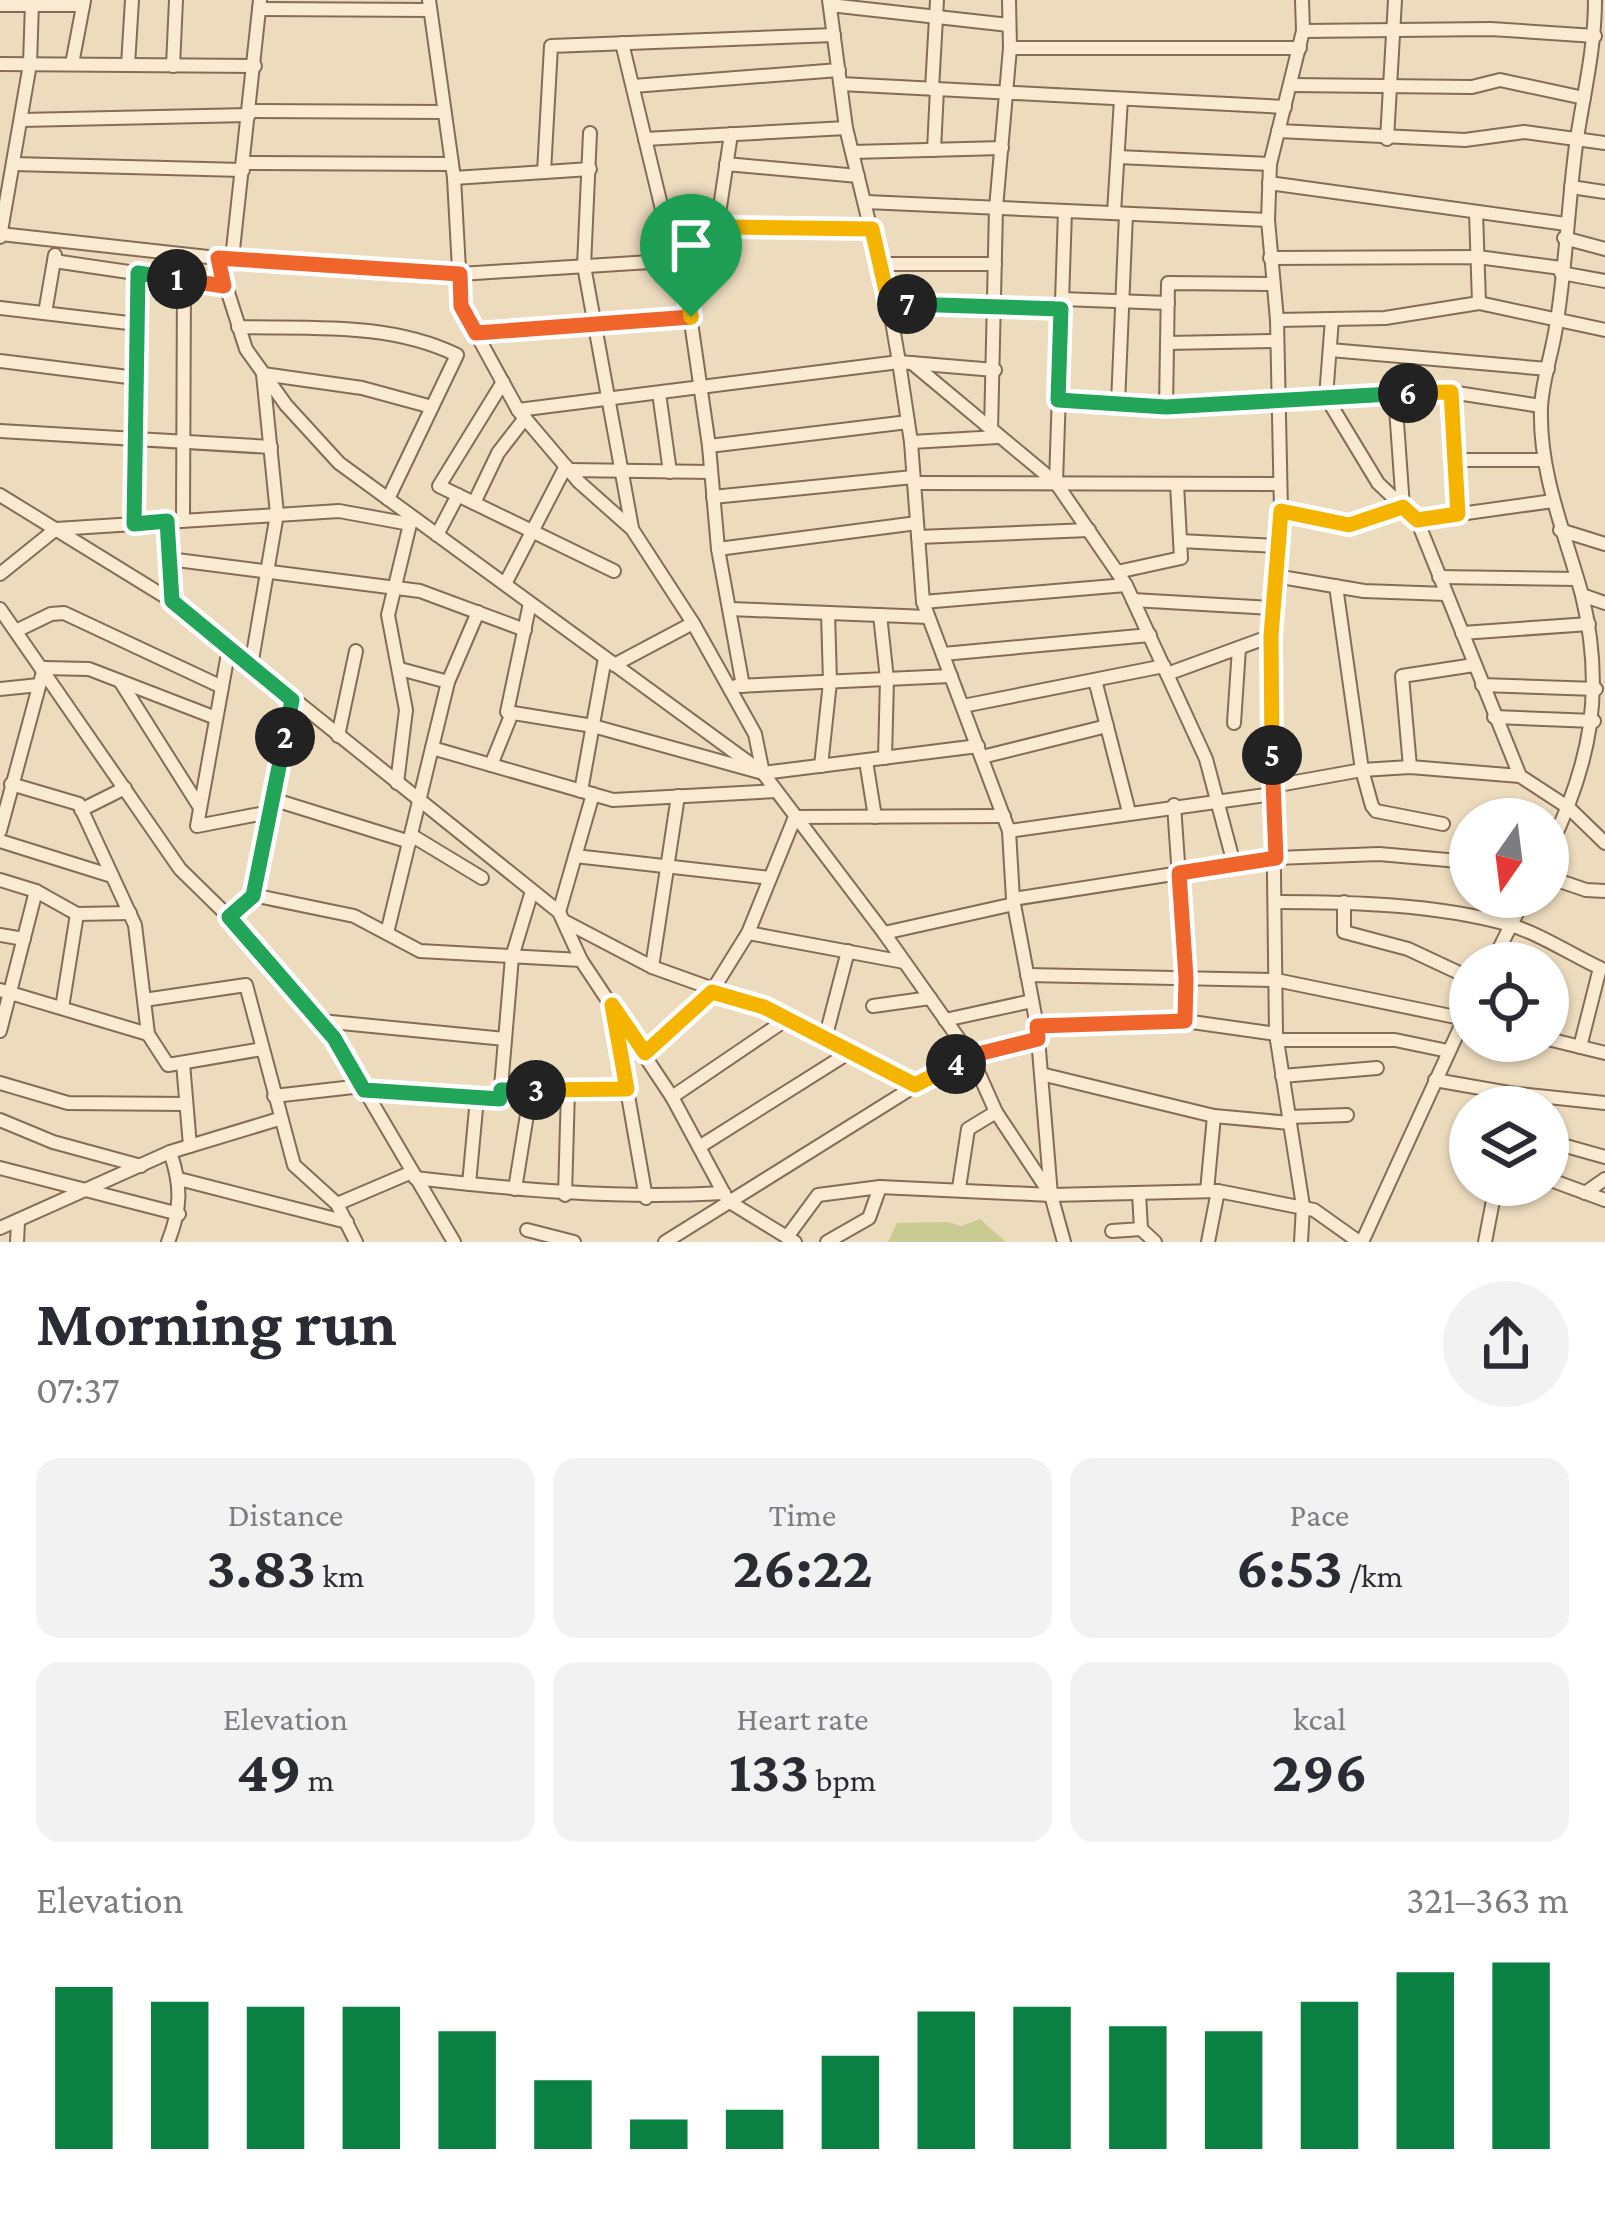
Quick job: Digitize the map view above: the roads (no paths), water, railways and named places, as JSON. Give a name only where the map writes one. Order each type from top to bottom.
[{"type":"street","points":[[128,65],[132,0]]},
{"type":"street","points":[[173,65],[176,0]]},
{"type":"street","points":[[934,150],[937,0]]},
{"type":"street","points":[[994,434],[996,208],[1010,48],[1009,0]]},
{"type":"street","points":[[1301,1242],[1303,1205],[1277,1037],[1271,636],[1281,511],[1277,320],[1268,220],[1270,164],[1300,48],[1302,0]]},
{"type":"street","points":[[1387,139],[1395,0]]},
{"type":"street","points":[[0,5],[83,3],[72,64]]},
{"type":"street","points":[[1010,25],[830,3],[846,128],[905,363],[922,602],[1009,831],[1014,902],[1038,1032],[1051,1195],[1064,1242]]},
{"type":"street","points":[[32,4],[30,64],[0,235],[225,259],[460,274],[682,260]]},
{"type":"street","points":[[763,773],[736,686],[632,529],[568,468],[522,414],[461,306],[453,171],[430,5],[260,4],[243,166],[225,259],[224,286],[246,350],[339,463],[763,773],[970,1056],[996,1112],[1051,1195]]},
{"type":"street","points":[[1570,808],[1599,687],[1589,624],[1544,460],[1541,406],[1557,323],[1577,139],[1598,45],[1598,8]]},
{"type":"street","points":[[1303,32],[1491,29],[1598,45]]},
{"type":"street","points":[[544,172],[551,46],[834,35]]},
{"type":"street","points":[[622,43],[666,226],[682,260],[709,446],[718,549],[730,609],[736,686]]},
{"type":"street","points":[[1010,48],[1300,48]]},
{"type":"street","points":[[0,64],[255,66]]},
{"type":"street","points":[[633,86],[840,77],[934,89],[1285,107]]},
{"type":"street","points":[[1291,85],[1472,87],[1500,80],[1585,91],[1605,88]]},
{"type":"street","points":[[1118,404],[1125,301],[1118,157],[1121,99]]},
{"type":"street","points":[[20,120],[444,112]]},
{"type":"street","points":[[645,139],[846,128]]},
{"type":"street","points":[[1278,131],[1465,140],[1524,132],[1605,143]]},
{"type":"street","points":[[590,133],[584,266],[632,529]]},
{"type":"street","points":[[717,226],[731,134]]},
{"type":"street","points":[[852,152],[1002,148]]},
{"type":"street","points":[[1118,157],[1270,164]]},
{"type":"street","points":[[13,164],[590,169]]},
{"type":"street","points":[[727,164],[858,176]]},
{"type":"street","points":[[1269,183],[1476,212],[1565,231],[1605,249]]},
{"type":"street","points":[[1571,187],[1605,192]]},
{"type":"street","points":[[866,202],[1268,220]]},
{"type":"street","points":[[1056,484],[1065,211]]},
{"type":"street","points":[[1476,212],[1479,303]]},
{"type":"street","points":[[666,226],[872,229]]},
{"type":"street","points":[[45,313],[58,241]]},
{"type":"street","points":[[1270,258],[1478,256],[1605,280]]},
{"type":"street","points":[[54,261],[224,286]]},
{"type":"street","points":[[880,264],[995,264]]},
{"type":"street","points":[[134,524],[138,273]]},
{"type":"street","points":[[183,520],[184,280]]},
{"type":"street","points":[[1166,407],[1168,284],[1273,284]]},
{"type":"street","points":[[889,304],[1168,303]]},
{"type":"street","points":[[1277,320],[1385,318],[1479,303],[1605,330]]},
{"type":"street","points":[[0,308],[137,324]]},
{"type":"street","points":[[476,333],[691,317]]},
{"type":"street","points":[[1332,319],[1326,397],[1378,483],[1417,520],[1520,776]]},
{"type":"street","points":[[238,327],[389,332],[427,340],[457,355],[388,500]]},
{"type":"street","points":[[1167,343],[1277,340]]},
{"type":"street","points":[[1330,350],[1548,369]]},
{"type":"street","points":[[0,361],[136,378]]},
{"type":"street","points":[[905,363],[1056,484],[1089,530],[1133,600],[1207,759],[1234,864]]},
{"type":"street","points":[[474,503],[522,414],[606,398],[905,363],[995,370]]},
{"type":"street","points":[[263,374],[362,388],[432,407]]},
{"type":"street","points":[[251,666],[277,514],[263,374]]},
{"type":"street","points":[[503,382],[439,486],[614,571]]},
{"type":"street","points":[[1058,400],[1166,407],[1451,392],[1541,406]]},
{"type":"street","points":[[1451,392],[1458,514]]},
{"type":"street","points":[[659,393],[670,472]]},
{"type":"street","points":[[1395,394],[1403,507]]},
{"type":"street","points":[[709,446],[908,422]]},
{"type":"street","points":[[0,430],[271,447]]},
{"type":"street","points":[[911,442],[994,434]]},
{"type":"street","points":[[1455,460],[1544,460]]},
{"type":"street","points":[[568,468],[711,472]]},
{"type":"street","points":[[505,584],[568,468]]},
{"type":"street","points":[[713,497],[914,480],[1280,484]]},
{"type":"street","points":[[922,602],[1121,579],[1181,558],[1177,484]]},
{"type":"street","points":[[0,495],[172,601],[561,916],[652,967],[764,1007],[915,1085]]},
{"type":"street","points":[[437,535],[458,495]]},
{"type":"street","points":[[1417,520],[1553,501]]},
{"type":"street","points":[[1281,511],[1349,525],[1403,507]]},
{"type":"street","points":[[0,574],[56,529],[339,511],[411,520]]},
{"type":"street","points":[[397,783],[406,735],[400,669],[388,615],[411,520]]},
{"type":"street","points":[[167,521],[172,601]]},
{"type":"street","points":[[718,549],[917,530],[1089,530]]},
{"type":"street","points":[[1560,530],[1605,544]]},
{"type":"street","points":[[1180,541],[1278,546]]},
{"type":"street","points":[[169,559],[420,591],[525,630]]},
{"type":"street","points":[[1275,576],[1446,594]]},
{"type":"street","points":[[1439,577],[1577,579]]},
{"type":"street","points":[[1336,586],[1362,770],[1376,811],[1443,824]]},
{"type":"street","points":[[1582,596],[1605,603]]},
{"type":"street","points":[[1133,600],[1273,608]]},
{"type":"street","points":[[530,603],[507,712],[593,726],[763,773],[980,751],[1107,726]]},
{"type":"street","points":[[730,609],[928,617]]},
{"type":"street","points":[[1,612],[18,630],[180,869],[229,917],[334,1038],[455,1239]]},
{"type":"street","points":[[387,933],[448,682],[478,612]]},
{"type":"street","points":[[18,630],[64,613],[222,687]]},
{"type":"street","points":[[821,766],[830,682],[828,613]]},
{"type":"street","points":[[880,615],[887,679],[885,758]]},
{"type":"street","points":[[609,661],[693,623]]},
{"type":"street","points":[[1462,634],[1589,624]]},
{"type":"street","points":[[943,654],[1150,635]]},
{"type":"street","points":[[963,706],[1166,670],[1271,636]]},
{"type":"street","points":[[229,648],[196,826],[271,805],[411,838],[482,878]]},
{"type":"street","points":[[1234,723],[1239,648]]},
{"type":"street","points":[[338,736],[356,650]]},
{"type":"street","points":[[609,661],[593,726],[587,793],[561,916],[581,960],[672,1097],[726,1197],[793,1240],[818,1195],[880,1187],[1051,1195],[1212,1191],[1303,1205],[1361,1242],[1448,1052],[1395,1040],[1277,1037],[1185,1021],[1038,1032],[970,1056],[915,1085],[726,1197],[664,1242]]},
{"type":"street","points":[[1410,767],[1402,676],[1474,664]]},
{"type":"street","points":[[44,668],[89,668],[216,718]]},
{"type":"street","points":[[0,831],[44,668]]},
{"type":"street","points":[[400,669],[448,682]]},
{"type":"street","points":[[736,686],[951,676]]},
{"type":"street","points":[[119,680],[200,807]]},
{"type":"street","points":[[1095,680],[1129,812]]},
{"type":"street","points":[[0,689],[39,685]]},
{"type":"street","points":[[1482,686],[1599,687]]},
{"type":"street","points":[[229,917],[253,896],[292,700]]},
{"type":"street","points":[[490,765],[512,713]]},
{"type":"street","points":[[1494,717],[1594,721]]},
{"type":"street","points":[[432,748],[613,800],[776,791]]},
{"type":"street","points":[[866,761],[875,817]]},
{"type":"street","points":[[1009,831],[1273,790],[1362,770],[1410,767],[1520,776],[1570,808],[1605,843]]},
{"type":"street","points":[[11,784],[79,804],[135,925],[148,1034],[168,1065],[262,1049]]},
{"type":"street","points":[[81,810],[125,788]]},
{"type":"street","points":[[652,967],[678,796]]},
{"type":"street","points":[[1174,805],[1185,1021]]},
{"type":"street","points":[[795,817],[1004,816]]},
{"type":"street","points":[[645,1053],[712,992],[748,933],[795,817]]},
{"type":"street","points":[[0,841],[112,876]]},
{"type":"street","points":[[884,933],[1014,902],[1276,858],[1379,854],[1449,860]]},
{"type":"street","points":[[575,856],[770,878]]},
{"type":"street","points":[[0,880],[36,891],[77,914],[130,914]]},
{"type":"street","points":[[1569,884],[1605,891]]},
{"type":"street","points":[[0,1031],[5,991],[36,891]]},
{"type":"street","points":[[274,1096],[363,1088],[500,1099],[512,957],[532,891]]},
{"type":"street","points":[[253,896],[354,916],[421,951],[581,960]]},
{"type":"street","points":[[1276,902],[1344,902],[1511,925],[1600,968],[1580,1047]]},
{"type":"street","points":[[1344,902],[1344,932],[1408,950],[1449,969]]},
{"type":"street","points":[[62,1008],[77,914]]},
{"type":"street","points":[[1502,942],[1514,918]]},
{"type":"street","points":[[748,933],[904,962]]},
{"type":"street","points":[[0,935],[24,940]]},
{"type":"street","points":[[825,1039],[848,951]]},
{"type":"street","points":[[1028,975],[1276,980],[1449,1012]]},
{"type":"street","points":[[144,1000],[246,985],[294,1166],[337,1204],[356,1242]]},
{"type":"street","points":[[5,991],[148,1034]]},
{"type":"street","points":[[873,1006],[930,998]]},
{"type":"street","points":[[945,1020],[1032,1001]]},
{"type":"street","points":[[612,1005],[646,1198]]},
{"type":"street","points":[[672,1097],[787,1019]]},
{"type":"street","points":[[320,1022],[505,1039]]},
{"type":"street","points":[[1569,1044],[1605,1053]]},
{"type":"street","points":[[699,1148],[850,1052]]},
{"type":"street","points":[[182,1063],[190,1146]]},
{"type":"street","points":[[1282,1076],[1377,1068]]},
{"type":"street","points":[[1041,1074],[1214,1116],[1289,1120],[1346,1115]]},
{"type":"street","points":[[1435,1080],[1470,1086]]},
{"type":"street","points":[[0,1083],[68,1102],[186,1104]]},
{"type":"street","points":[[501,1090],[627,1089]]},
{"type":"street","points":[[515,1189],[531,1090]]},
{"type":"street","points":[[565,1195],[568,1090]]},
{"type":"street","points":[[469,1184],[477,1098]]},
{"type":"street","points":[[1569,1099],[1605,1103]]},
{"type":"street","points":[[959,1188],[968,1129],[996,1112]]},
{"type":"street","points":[[1208,1242],[1214,1116]]},
{"type":"street","points":[[0,1228],[170,1152],[279,1119]]},
{"type":"street","points":[[0,1120],[53,1142],[141,1166]]},
{"type":"street","points":[[1569,1147],[1605,1157]]},
{"type":"street","points":[[170,1152],[179,1179],[179,1214],[172,1240]]},
{"type":"street","points":[[0,1168],[179,1214]]},
{"type":"street","points":[[337,1204],[414,1175],[565,1195],[726,1197]]},
{"type":"street","points":[[179,1179],[349,1223]]},
{"type":"street","points":[[1585,1192],[1605,1179]]},
{"type":"street","points":[[1569,1186],[1605,1200]]},
{"type":"street","points":[[827,1242],[869,1218],[880,1187]]},
{"type":"street","points":[[1139,1193],[1141,1229],[1155,1242]]},
{"type":"street","points":[[1485,1242],[1492,1206]]},
{"type":"street","points":[[16,1242],[18,1222]]},
{"type":"street","points":[[1112,1231],[1141,1229]]},
{"type":"street","points":[[527,1230],[574,1242]]}]
